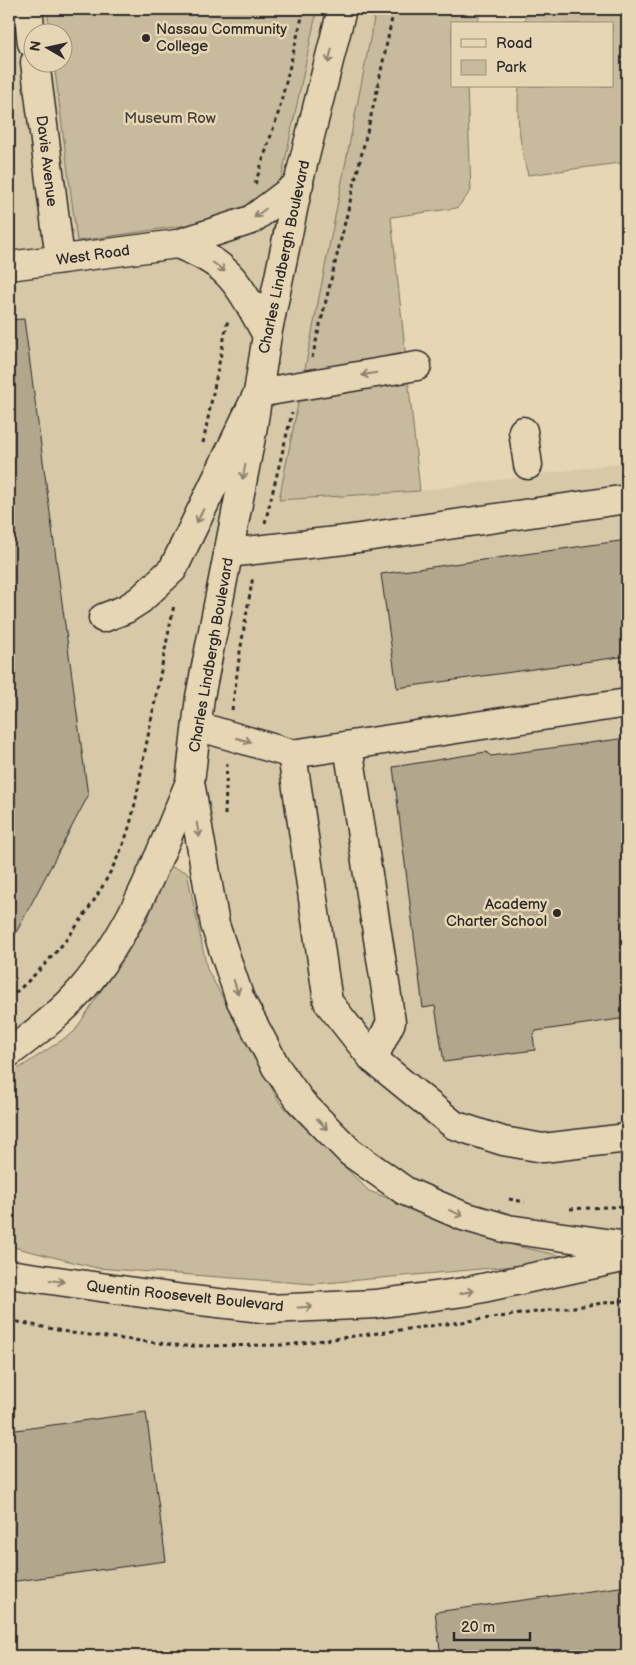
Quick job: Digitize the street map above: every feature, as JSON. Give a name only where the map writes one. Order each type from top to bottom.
[{"type":"street","points":[[28,9],[30,22]]},
{"type":"street","name":"Charles Lindbergh Boulevard","points":[[342,9],[299,184],[267,335],[252,432],[200,697],[190,782],[215,925],[240,999],[276,1067],[301,1102],[350,1152],[405,1191],[463,1216],[508,1229],[627,1246]]},
{"type":"street","name":"Davis Avenue","points":[[36,72],[60,259]]},
{"type":"street","name":"West Road","points":[[9,266],[177,244],[251,220],[299,184]]},
{"type":"street","points":[[177,244],[203,255],[226,272],[236,284],[267,335]]},
{"type":"street","points":[[104,618],[126,609],[140,600],[173,569],[258,393],[417,366]]},
{"type":"street","points":[[523,431],[528,465]]},
{"type":"street","points":[[228,553],[259,548],[345,540],[627,499]]},
{"type":"street","points":[[197,726],[292,754],[627,702]]},
{"type":"street","points":[[348,746],[391,1022],[373,1059]]},
{"type":"street","points":[[292,754],[328,1002],[373,1059],[454,1125],[504,1141],[543,1148],[627,1138]]},
{"type":"street","points":[[9,1053],[46,1024],[83,988],[126,926],[150,878],[190,782]]},
{"type":"street","name":"Quentin Roosevelt Boulevard","points":[[9,1274],[184,1299],[270,1309],[375,1304],[464,1292],[627,1257]]},
{"type":"path","points":[[224,820],[228,736],[240,652],[259,548],[292,413],[302,386],[303,377],[311,360],[376,95],[394,9]]},
{"type":"path","points":[[501,1198],[529,1203]]},
{"type":"path","points":[[567,1210],[627,1206]]},
{"type":"shaded area","points":[[9,9],[259,9],[72,31],[72,22],[22,22],[22,72],[64,72],[229,219],[281,180],[317,9],[376,9],[280,500],[420,491],[627,462],[627,1248],[413,1200],[315,1123],[245,1019],[189,795],[98,976],[9,1062]]},
{"type":"shaded area","points":[[627,1258],[627,1656],[9,1656],[9,1266],[224,1297],[399,1297]]},
{"type":"green space","name":"Museum Row","points":[[47,9],[317,9],[281,180],[229,219],[77,241],[55,72],[72,72],[72,22],[49,22]]},
{"type":"green space","points":[[376,9],[480,9],[478,22],[451,22],[451,88],[467,88],[471,191],[457,208],[391,217],[420,491],[279,500]]},
{"type":"green space","points":[[528,9],[627,9],[627,162],[528,175],[519,131],[519,88],[614,88],[614,22],[525,22]]},
{"type":"green space","points":[[165,865],[187,872],[207,969],[280,1103],[369,1191],[516,1246],[581,1260],[314,1284],[97,1268],[9,1246],[9,1075],[74,1032],[148,919]]},
{"type":"building","points":[[24,319],[88,796],[9,946],[9,320]]},
{"type":"building","points":[[627,540],[627,656],[397,688],[381,574]]},
{"type":"building","points":[[627,738],[627,1018],[536,1031],[533,1036],[535,1050],[444,1062],[435,1006],[423,1008],[393,767],[486,752],[491,756]]},
{"type":"building","points":[[146,1412],[166,1561],[9,1582],[9,1431]]},
{"type":"building","points":[[627,1586],[627,1656],[441,1656],[435,1612]]},
{"type":"place","name":"Nassau Community College","points":[[146,38]]},
{"type":"place","name":"Academy Charter School","points":[[557,913]]}]
